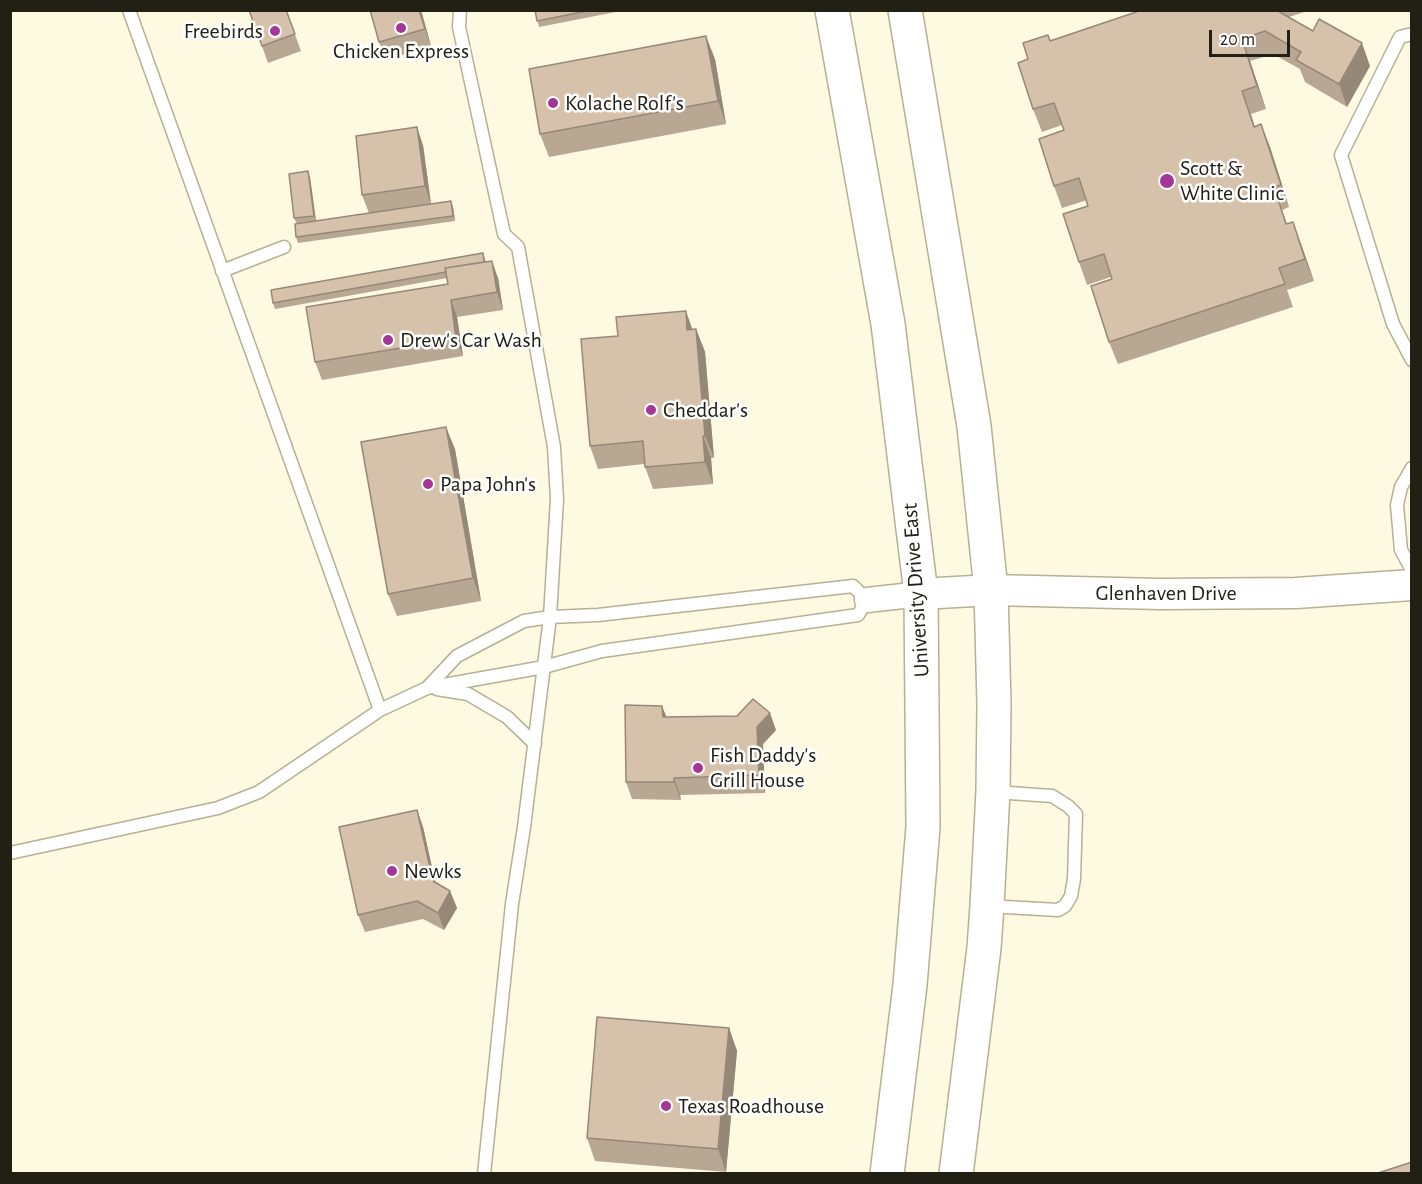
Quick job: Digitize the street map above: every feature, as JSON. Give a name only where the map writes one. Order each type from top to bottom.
[{"type":"main road","name":"University Drive East","points":[[832,10],[888,324],[921,594],[923,826],[910,985],[887,1173]]},
{"type":"main road","points":[[905,10],[974,426],[991,590],[994,704],[993,792],[987,906],[984,948],[956,1173]]},
{"type":"street","name":"Glenhaven Drive","points":[[921,594],[991,590],[1160,594],[1284,593],[1412,585]]},
{"type":"street","points":[[867,600],[921,594]]},
{"type":"lane","points":[[129,10],[380,710]]},
{"type":"lane","points":[[460,10],[459,27],[504,234],[518,247],[554,447],[557,499],[550,616],[535,744],[512,904],[484,1173]]},
{"type":"lane","points":[[1412,34],[1400,37],[1341,155],[1393,324],[1412,360]]},
{"type":"lane","points":[[222,271],[284,247]]},
{"type":"lane","points":[[1412,468],[1401,487],[1397,506],[1401,550],[1412,570]]},
{"type":"lane","points":[[10,853],[218,808],[259,792],[380,710],[427,688],[544,667],[602,651],[858,615],[867,600],[853,586],[598,615],[550,616],[524,621],[457,656],[427,688]]},
{"type":"lane","points":[[427,688],[468,694],[507,717],[535,744]]},
{"type":"lane","points":[[987,906],[1058,910],[1065,906],[1071,896],[1074,879],[1076,814],[1052,796],[993,792]]},
{"type":"building","name":"Freebirds","points":[[249,10],[286,10],[295,34],[262,46]]},
{"type":"building","points":[[370,10],[419,10],[425,29],[379,42]]},
{"type":"building","points":[[535,10],[592,10],[537,21]]},
{"type":"building","name":"Scott & White Clinic","points":[[1142,10],[1276,10],[1313,31],[1319,19],[1362,43],[1339,84],[1296,60],[1301,52],[1265,31],[1242,39],[1257,86],[1242,91],[1254,127],[1261,124],[1281,185],[1274,187],[1286,224],[1293,222],[1305,259],[1279,268],[1285,284],[1109,342],[1091,286],[1112,279],[1104,254],[1079,262],[1063,214],[1088,206],[1079,178],[1054,186],[1039,139],[1064,130],[1054,103],[1033,109],[1018,63],[1028,59],[1023,43],[1048,35],[1050,41]]},
{"type":"building","points":[[706,36],[718,101],[540,134],[529,69]]},
{"type":"building","points":[[417,127],[425,186],[362,195],[356,136]]},
{"type":"building","points":[[308,171],[314,216],[294,218],[289,174]]},
{"type":"building","points":[[451,201],[453,216],[296,237],[295,224]]},
{"type":"building","points":[[483,253],[484,262],[445,268],[446,272],[273,303],[271,290]]},
{"type":"building","name":"Drew's Car Wash","points":[[492,261],[497,292],[451,300],[456,339],[315,362],[306,307],[448,284],[445,268]]},
{"type":"building","name":"Cheddar's","points":[[686,311],[687,330],[696,329],[705,462],[645,467],[643,441],[590,446],[581,339],[618,336],[616,317]]},
{"type":"building","points":[[446,427],[473,578],[388,594],[361,442]]},
{"type":"building","name":"Fish Daddy's Grill House","points":[[753,699],[770,713],[757,727],[759,775],[674,778],[674,782],[626,782],[625,705],[662,706],[663,717],[737,716]]},
{"type":"building","name":"Newks","points":[[417,810],[433,881],[450,891],[438,913],[417,901],[358,915],[339,827]]},
{"type":"building","name":"Texas Roadhouse","points":[[597,1017],[729,1028],[718,1149],[587,1138]]},
{"type":"building","points":[[1412,1162],[1412,1173],[1378,1173]]},
{"type":"place","name":"Chicken Express","points":[[401,28]]},
{"type":"place","name":"Freebirds","points":[[275,31]]},
{"type":"place","name":"Kolache Rolf's","points":[[553,103]]},
{"type":"place","name":"Scott & White Clinic","points":[[1167,181]]},
{"type":"place","name":"Drew's Car Wash","points":[[388,340]]},
{"type":"place","name":"Cheddar's","points":[[651,410]]},
{"type":"place","name":"Papa John's","points":[[428,484]]},
{"type":"place","name":"Fish Daddy's Grill House","points":[[698,768]]},
{"type":"place","name":"Newks","points":[[392,871]]},
{"type":"place","name":"Texas Roadhouse","points":[[666,1106]]}]
